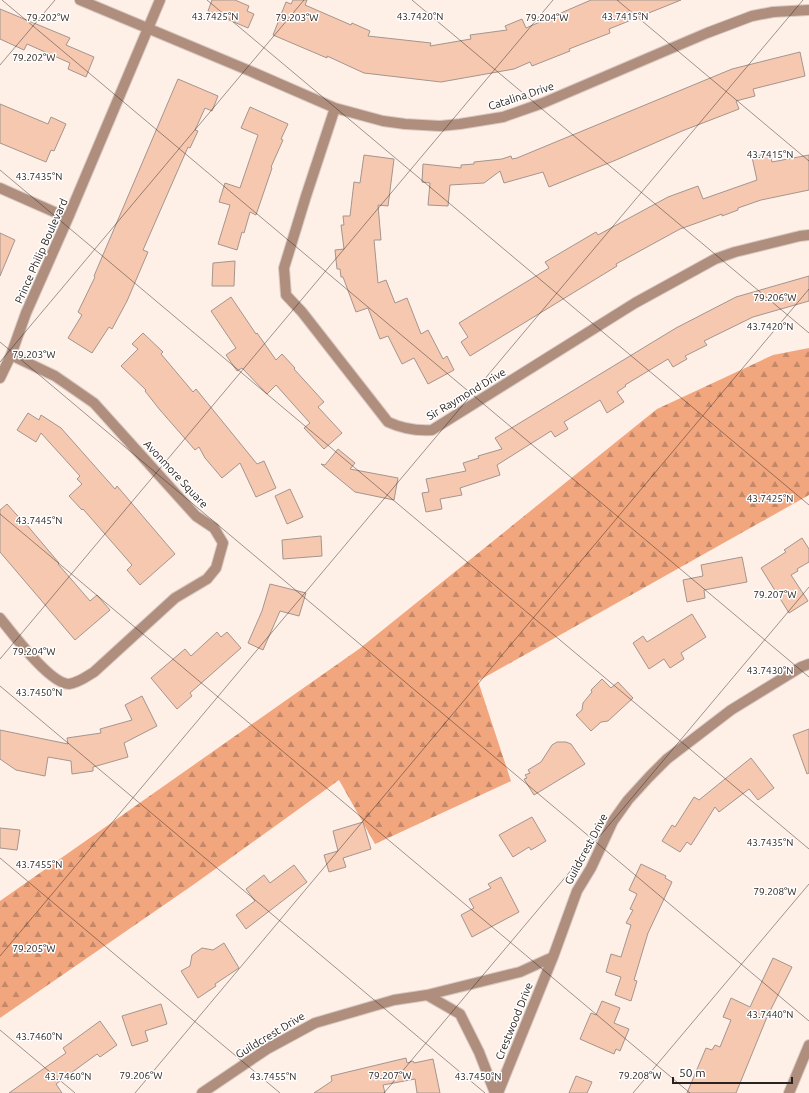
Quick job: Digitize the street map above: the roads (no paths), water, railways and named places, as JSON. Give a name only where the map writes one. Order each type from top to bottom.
[{"type":"street","name":"Catalina Drive","points":[[80,0],[250,70],[335,108],[383,121],[440,126],[503,117],[543,103],[752,16],[773,12],[809,10]]},
{"type":"street","name":"Prince Philip Boulevard","points":[[0,378],[160,0]]},
{"type":"street","name":"Sir Raymond Drive","points":[[335,108],[284,268],[286,295],[302,312],[388,422],[402,428],[416,431],[432,430],[636,303],[715,259],[735,252],[809,235]]},
{"type":"street","points":[[0,188],[68,218]]},
{"type":"street","name":"Avonmore Square","points":[[0,618],[43,669],[54,678],[68,684],[79,681],[94,672],[175,598],[207,579],[216,568],[223,542],[214,528],[196,516],[94,403],[55,376],[11,355]]},
{"type":"street","name":"Guildcrest Drive","points":[[202,1093],[267,1049],[315,1023],[394,1000],[427,995],[520,972],[553,957],[577,891],[591,868],[613,821],[643,782],[668,758],[731,710],[809,664]]},
{"type":"street","name":"Crestwood Drive","points":[[498,1093],[553,957]]},
{"type":"street","points":[[427,995],[460,1014],[479,1052],[495,1093]]},
{"type":"street","points":[[789,1093],[809,1045]]}]
